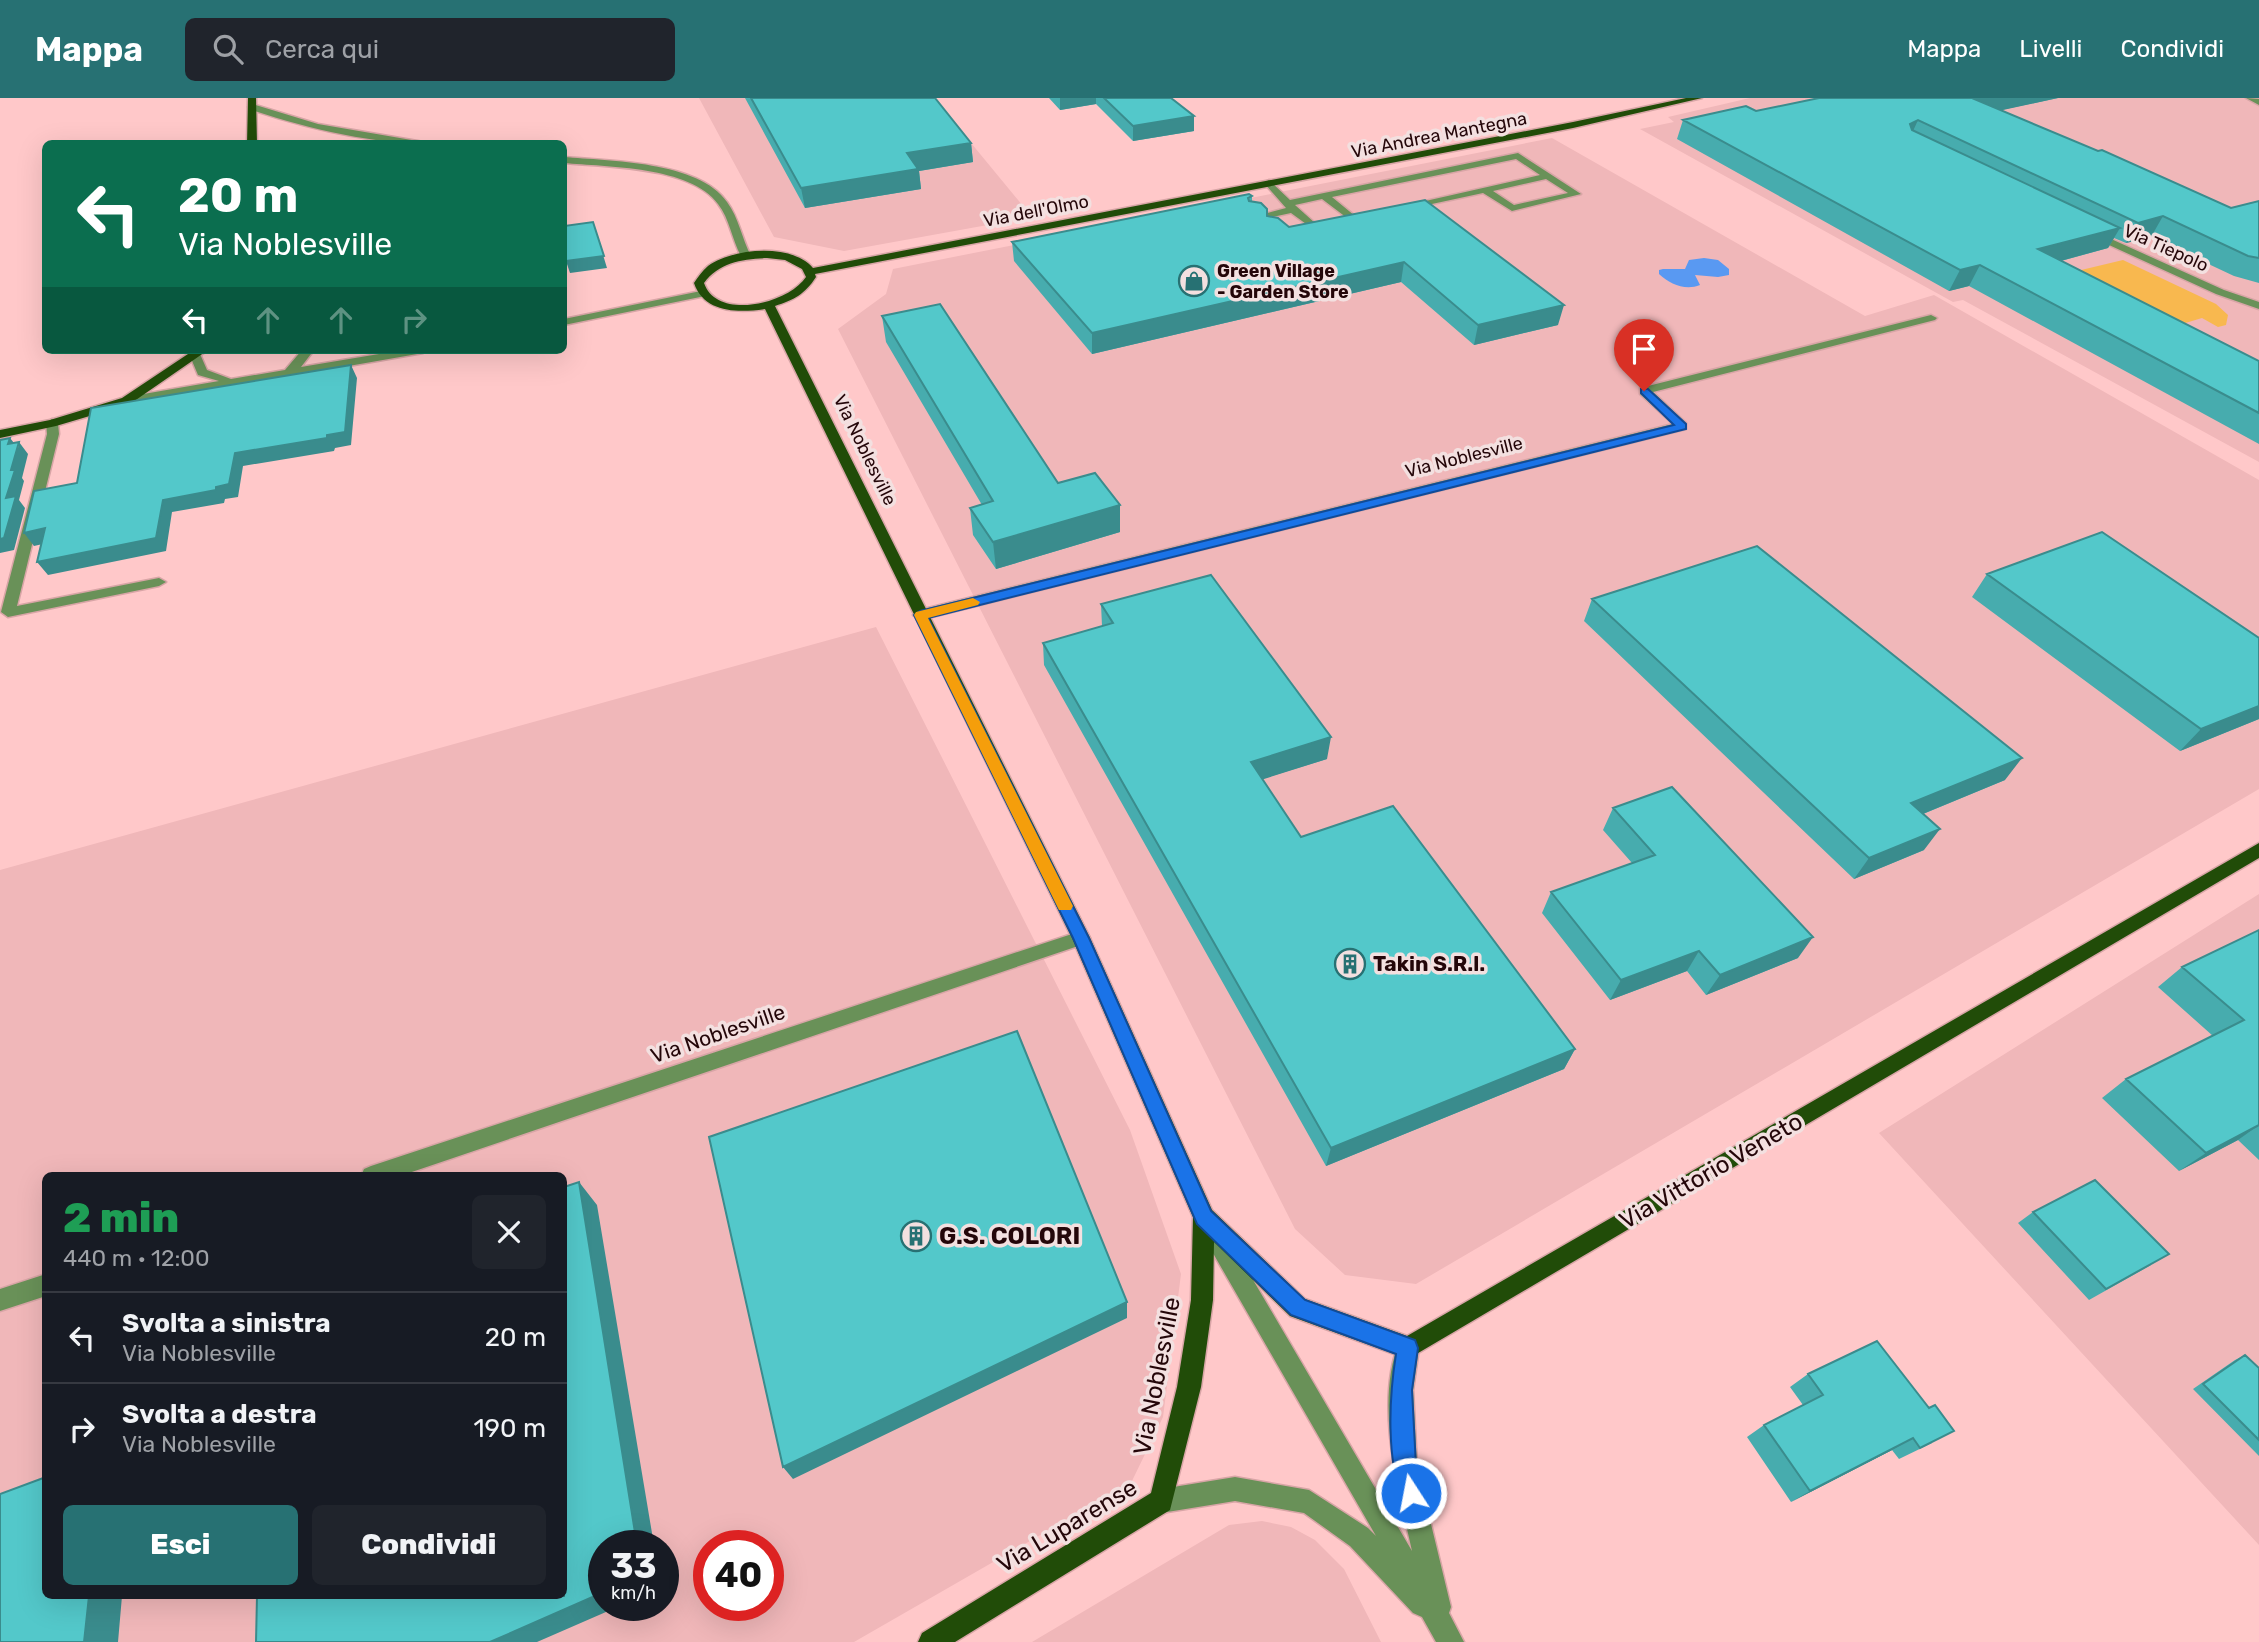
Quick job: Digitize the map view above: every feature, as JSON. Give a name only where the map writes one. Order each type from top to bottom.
[{"type":"main road","name":"Via Andrea Mantegna","points":[[1269,183],[1573,125],[1698,98]]},
{"type":"main road","points":[[252,102],[252,140]]},
{"type":"main road","name":"Via dell'Olmo","points":[[810,272],[1269,183]]},
{"type":"main road","points":[[746,256],[787,257],[802,263],[810,272],[810,283],[799,293],[769,305],[728,306],[707,299],[701,294],[699,283],[707,272],[724,262],[746,256]]},
{"type":"main road","name":"Via Noblesville","points":[[769,305],[1081,938],[1204,1217],[1298,1308],[1408,1348]]},
{"type":"main road","points":[[0,434],[52,423],[126,401],[197,354]]},
{"type":"main road","name":"Via Vittorio Veneto","points":[[1408,1348],[2259,850]]},
{"type":"main road","name":"Via Noblesville","points":[[1161,1501],[1189,1387],[1202,1300],[1204,1217]]},
{"type":"main road","name":"Via Luparense","points":[[931,1642],[1161,1501]]},
{"type":"street","points":[[2250,98],[2259,102]]},
{"type":"street","points":[[252,102],[289,121],[339,132],[400,140]]},
{"type":"street","points":[[1254,218],[1324,196],[1518,156],[1576,194],[1512,208],[1484,189]]},
{"type":"street","points":[[567,160],[650,170],[697,181],[721,199],[746,256]]},
{"type":"street","points":[[1391,209],[1548,176]]},
{"type":"street","points":[[1269,183],[1290,207],[1311,224]]},
{"type":"street","points":[[1324,196],[1351,218]]},
{"type":"street","points":[[1297,227],[1364,215]]},
{"type":"street","name":"Via Tiepolo","points":[[2079,227],[2220,292],[2259,306]]},
{"type":"street","points":[[567,321],[701,294]]},
{"type":"street","name":"Via Noblesville","points":[[920,615],[1682,426],[1644,391],[1931,318]]},
{"type":"street","points":[[199,354],[202,372],[211,377],[233,381]]},
{"type":"street","points":[[290,371],[306,354]]},
{"type":"street","points":[[126,401],[402,354]]},
{"type":"street","points":[[52,423],[53,434],[8,612],[159,582]]},
{"type":"street","name":"Via Noblesville","points":[[383,1172],[1081,938]]},
{"type":"street","points":[[1204,1217],[1447,1635]]},
{"type":"street","points":[[0,1300],[42,1286]]},
{"type":"street","points":[[1408,1348],[1401,1390],[1405,1466],[1447,1635]]},
{"type":"street","name":"Via Luparense","points":[[1161,1501],[1235,1489],[1308,1502],[1359,1537],[1447,1635]]},
{"type":"shaded area","points":[[699,98],[934,98],[1032,217],[844,251],[774,237]]},
{"type":"shaded area","points":[[1750,98],[2259,98],[2259,462],[1963,300],[1953,302],[1640,129],[1674,122],[1668,117]]},
{"type":"shaded area","points":[[1552,138],[1865,316],[1934,295],[2259,480],[2259,789],[1416,1284],[1345,1275],[1295,1229],[838,329],[886,294],[893,269]]},
{"type":"shaded area","points":[[2123,260],[2216,304],[2228,315],[2226,325],[2218,327],[2202,318],[2182,324],[2077,271]]},
{"type":"shaded area","points":[[876,627],[1130,1130],[1181,1274],[1163,1417],[1131,1483],[854,1642],[0,1642],[0,870]]},
{"type":"shaded area","points":[[2259,894],[2259,1545],[1879,1133]]},
{"type":"shaded area","points":[[1262,1521],[1291,1527],[1315,1540],[1344,1569],[1381,1642],[1032,1642],[1229,1525]]},
{"type":"water","points":[[1689,260],[1718,260],[1729,269],[1729,275],[1695,275],[1700,285],[1683,287],[1659,274],[1659,270],[1663,269],[1685,269]]},
{"type":"building","points":[[751,98],[935,98],[971,143],[907,153],[918,169],[801,188]]},
{"type":"building","points":[[1104,98],[1171,98],[1194,116],[1133,126]]},
{"type":"building","points":[[1819,98],[1980,98],[1974,99],[2098,151],[2102,150],[2231,208],[2259,201],[2259,258],[2248,256],[2163,216],[2138,223],[1918,120],[1910,124],[1912,130],[2120,228],[2038,249],[2259,361],[2259,413],[1980,265],[1960,270],[1683,120],[1746,106],[1756,111]]},
{"type":"building","points":[[1249,194],[1252,196],[1248,198],[1249,201],[1261,203],[1267,209],[1267,216],[1278,218],[1289,227],[1425,200],[1564,305],[1478,325],[1404,262],[1092,333],[1012,242]]},
{"type":"building","points":[[593,222],[604,256],[567,261],[567,226]]},
{"type":"building","points":[[940,304],[1058,483],[1095,473],[1120,505],[993,542],[970,508],[993,501],[882,316]]},
{"type":"building","points":[[351,365],[345,432],[327,435],[327,438],[235,453],[229,484],[216,487],[216,490],[163,500],[156,538],[37,562],[45,528],[24,533],[34,491],[77,483],[91,408]]},
{"type":"building","points":[[10,438],[8,444],[19,442],[11,470],[15,470],[6,498],[16,496],[4,538],[0,539],[0,440]]},
{"type":"building","points":[[2102,532],[2259,638],[2259,706],[2201,729],[1987,574]]},
{"type":"building","points":[[1757,546],[2022,758],[1911,803],[1940,829],[1869,858],[1592,599]]},
{"type":"building","name":"Takin S.R.l.","points":[[1211,575],[1331,737],[1251,762],[1301,837],[1393,806],[1575,1049],[1331,1148],[1043,643],[1113,623],[1101,604]]},
{"type":"building","points":[[1672,787],[1813,937],[1720,975],[1699,951],[1621,980],[1551,892],[1655,855],[1613,808]]},
{"type":"building","points":[[2259,930],[2259,1125],[2206,1153],[2126,1079],[2244,1020],[2182,967]]},
{"type":"building","name":"G.S. COLORI","points":[[1017,1031],[1127,1302],[783,1467],[709,1137]]},
{"type":"building","points":[[2095,1180],[2169,1254],[2106,1289],[2033,1212]]},
{"type":"building","points":[[579,1182],[635,1530],[588,1530],[588,1599],[490,1642],[256,1642],[257,1599],[567,1599],[567,1186]]},
{"type":"building","points":[[1877,1341],[1929,1408],[1935,1405],[1954,1431],[1920,1448],[1913,1438],[1810,1491],[1764,1425],[1823,1395],[1808,1374]]},
{"type":"building","points":[[2245,1355],[2259,1368],[2259,1440],[2203,1384]]},
{"type":"building","points":[[42,1478],[42,1599],[89,1599],[84,1642],[0,1642],[0,1494]]},
{"type":"slow traffic","points":[[973,602],[920,615],[1065,906]]},
{"type":"place","name":"Green Village - Garden Store","points":[[1194,281]]},
{"type":"place","name":"Takin S.R.l.","points":[[1350,964]]},
{"type":"place","name":"G.S. COLORI","points":[[916,1236]]},
{"type":"route","points":[[1411,1493],[1405,1466],[1401,1390],[1408,1348],[1298,1308],[1204,1217],[1081,938],[920,615],[1682,426],[1644,391]]}]
